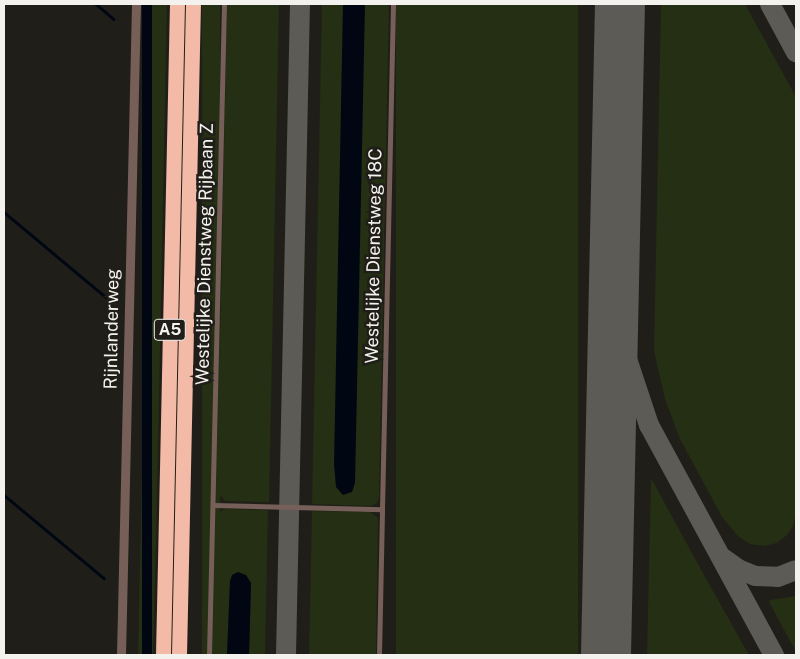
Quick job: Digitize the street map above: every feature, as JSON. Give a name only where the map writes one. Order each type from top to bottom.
[{"type":"highway","name":"A5","points":[[163,655],[177,4]]},
{"type":"highway","name":"A5","points":[[179,655],[193,4]]},
{"type":"street","name":"Rijnlanderweg","points":[[121,655],[136,4]]},
{"type":"lane","name":"Westelijke Dienstweg Rijbaan Z","points":[[209,655],[224,4]]},
{"type":"lane","name":"Westelijke Dienstweg 18C","points":[[379,655],[393,4]]},
{"type":"lane","points":[[213,505],[382,509]]},
{"type":"green space","points":[[152,4],[167,4],[156,546],[153,655],[138,655]]},
{"type":"green space","points":[[202,4],[220,4],[220,655],[202,655]]},
{"type":"green space","points":[[227,4],[279,4],[269,502],[225,501],[217,491]]},
{"type":"green space","points":[[322,4],[389,4],[379,497],[377,503],[371,506],[312,504]]},
{"type":"green space","points":[[396,4],[578,4],[578,655],[396,655]]},
{"type":"green space","points":[[661,4],[745,4],[796,97],[796,512],[793,526],[787,535],[777,543],[764,546],[750,544],[738,536],[722,517],[679,437],[665,399],[654,351]]},
{"type":"green space","points":[[651,478],[699,566],[749,655],[647,655]]},
{"type":"green space","points":[[225,509],[268,510],[265,655],[249,655],[251,583],[246,575],[230,581],[227,655],[212,655],[215,519],[219,512]]},
{"type":"green space","points":[[312,511],[370,512],[378,518],[376,655],[309,655]]},
{"type":"green space","points":[[796,596],[796,652],[769,602],[770,600]]},
{"type":"shaded area","points":[[142,4],[152,4],[152,655],[142,655]]},
{"type":"shaded area","points":[[343,4],[365,4],[355,483],[352,492],[343,495],[336,487],[334,464]]},
{"type":"shaded area","points":[[238,572],[246,575],[251,583],[249,655],[227,655],[230,581],[232,575]]},
{"type":"waterway","points":[[96,4],[114,19]]},
{"type":"waterway","points":[[4,212],[107,298]]},
{"type":"waterway","points":[[4,495],[104,578]]},
{"type":"taxiway","points":[[286,655],[300,4]]},
{"type":"taxiway","points":[[770,4],[796,52]]},
{"type":"taxiway","points":[[614,273],[627,359],[649,425],[774,655]]},
{"type":"taxiway","points":[[723,558],[738,569],[755,576],[778,577],[796,570]]},
{"type":"runway","points":[[606,655],[620,4]]}]
